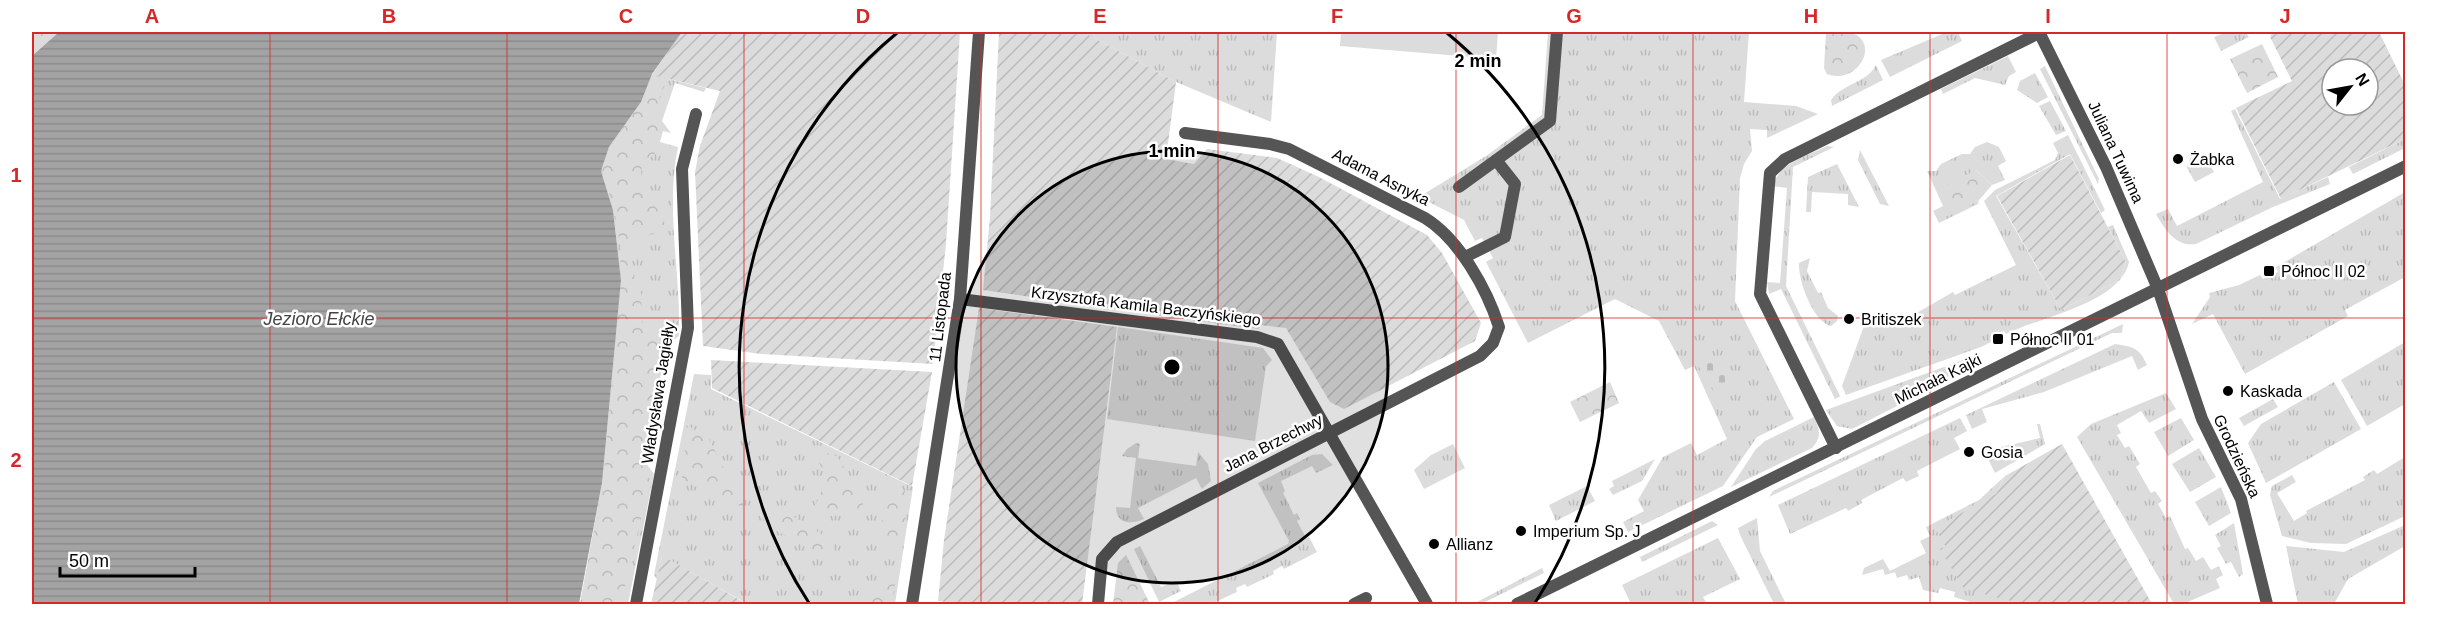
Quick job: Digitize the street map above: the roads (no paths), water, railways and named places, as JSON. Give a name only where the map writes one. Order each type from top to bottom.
[{"type":"street","name":"11 Listopada","points":[[912,604],[960,299],[979,32]]},
{"type":"street","points":[[1459,187],[1550,121],[1557,32]]},
{"type":"street","points":[[1836,448],[1760,294],[1770,173],[1785,159],[2040,32]]},
{"type":"street","name":"Juliana Tuwima","points":[[2040,32],[2106,167],[2158,289]]},
{"type":"street","name":"Władysława Jagiełły","points":[[636,604],[688,328],[682,169],[696,114]]},
{"type":"street","name":"Adama Asnyka","points":[[1185,133],[1270,144],[1308,158],[1441,228],[1465,257],[1496,316],[1499,327],[1497,334]]},
{"type":"street","points":[[1465,257],[1505,237],[1515,184],[1496,160]]},
{"type":"street","name":"Michała Kajki","points":[[1517,604],[2406,166]]},
{"type":"street","name":"Grodzieńska","points":[[2158,289],[2202,419],[2241,499],[2267,604]]},
{"type":"street","name":"Krzysztofa Kamila Baczyńskiego","points":[[960,299],[1266,339],[1282,349],[1427,604]]},
{"type":"street","name":"Jana Brzechwy","points":[[1098,604],[1102,559],[1111,547],[1329,432],[1480,356],[1493,343],[1497,334]]},
{"type":"street","points":[[1354,604],[1366,598]]},
{"type":"water","name":"Jezioro Ełckie","points":[[59,32],[682,32],[652,74],[641,102],[609,147],[601,171],[613,210],[621,280],[602,483],[579,604],[32,604],[32,56]]},
{"type":"place","name":"Żabka","points":[[2178,159]]},
{"type":"place","name":"Północ II 02","points":[[2269,271]]},
{"type":"place","name":"Britiszek","points":[[1849,319]]},
{"type":"place","name":"Północ II 01","points":[[1998,339]]},
{"type":"place","name":"Kaskada","points":[[2228,391]]},
{"type":"place","name":"Gosia","points":[[1969,452]]},
{"type":"place","name":"Imperium Sp. J","points":[[1521,531]]},
{"type":"place","name":"Allianz","points":[[1434,544]]}]
